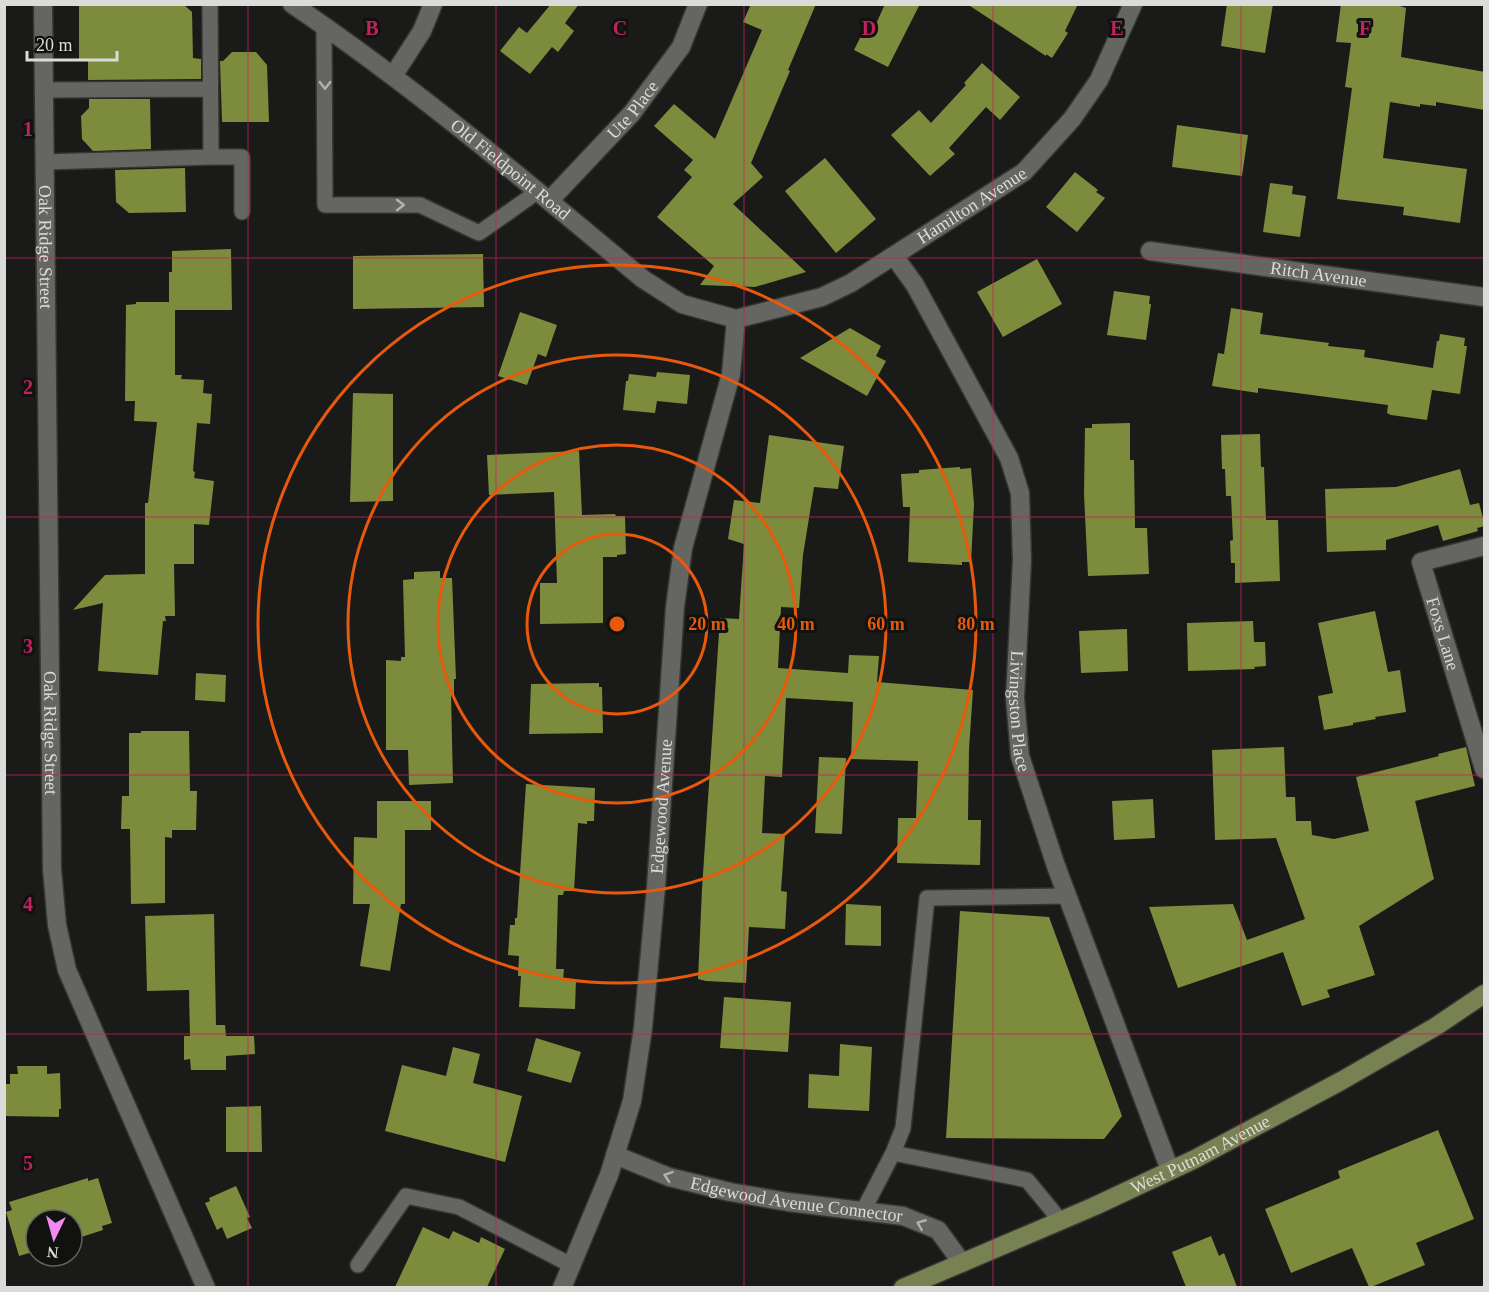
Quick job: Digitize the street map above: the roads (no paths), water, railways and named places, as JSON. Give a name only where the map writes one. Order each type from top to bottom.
[{"type":"main road","name":"West Putnam Avenue","points":[[903,1287],[1095,1206],[1170,1170],[1296,1106],[1435,1027],[1485,994]]},
{"type":"street","name":"Oak Ridge Street","points":[[43,4],[52,869],[57,925],[67,970],[206,1287]]},
{"type":"street","name":"Old Fieldpoint Road","points":[[292,4],[393,76],[643,279],[682,304],[736,319]]},
{"type":"street","points":[[393,76],[422,30],[433,4]]},
{"type":"street","name":"Ute Place","points":[[543,196],[632,113],[681,47],[698,4]]},
{"type":"street","name":"Hamilton Avenue","points":[[736,319],[822,297],[894,256],[1024,172],[1072,119],[1099,80],[1133,4]]},
{"type":"street","name":"Ritch Avenue","points":[[1150,251],[1485,297]]},
{"type":"street","name":"Livingston Place","points":[[894,256],[915,285],[1009,458],[1020,493],[1022,560],[1015,698],[1020,756],[1067,896],[1170,1170]]},
{"type":"street","name":"Edgewood Avenue","points":[[562,1287],[609,1175],[632,1101],[643,1028],[675,607],[682,548],[731,374],[736,319]]},
{"type":"street","name":"Foxs Lane","points":[[1485,546],[1421,562],[1485,769]]},
{"type":"street","name":"Edgewood Avenue Connector","points":[[615,1155],[669,1177],[730,1192],[788,1202],[903,1216],[938,1230],[962,1263]]},
{"type":"lane","points":[[210,4],[211,157]]},
{"type":"lane","points":[[324,26],[325,205],[420,205],[479,234],[543,196]]},
{"type":"lane","points":[[44,90],[210,89]]},
{"type":"lane","points":[[44,162],[242,157],[242,212]]},
{"type":"lane","points":[[863,1211],[893,1153],[903,1128],[927,898],[1067,896]]},
{"type":"lane","points":[[893,1153],[1027,1180],[1060,1220]]},
{"type":"lane","points":[[358,1265],[406,1196],[459,1207],[571,1265]]}]
